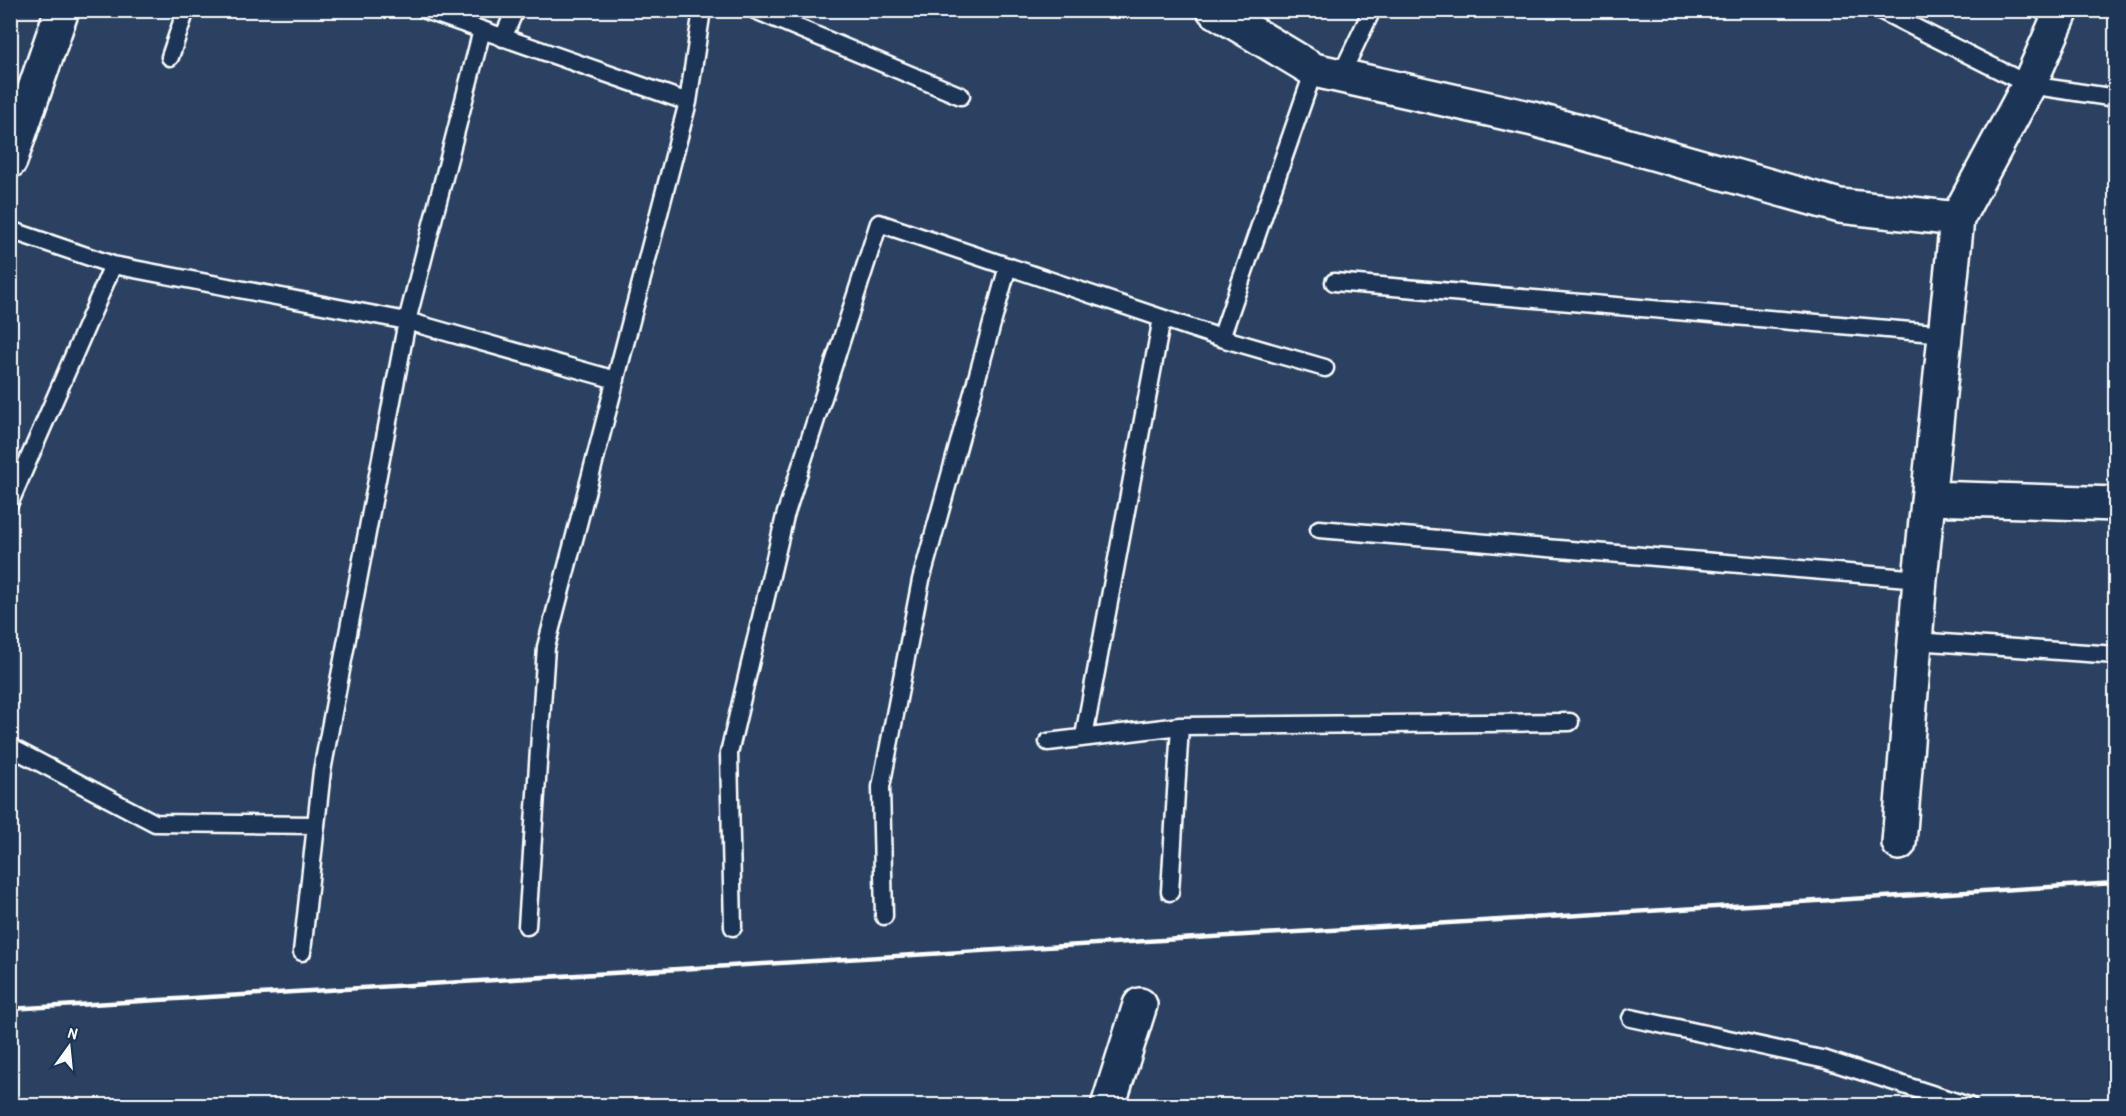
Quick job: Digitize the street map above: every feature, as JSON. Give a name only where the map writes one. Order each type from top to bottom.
[{"type":"street","points":[[10,161],[62,10]]},
{"type":"street","points":[[1214,10],[1327,73],[1533,118],[1840,206],[1957,219]]},
{"type":"street","points":[[1899,843],[1920,579],[1957,219],[2029,85],[2062,10]]},
{"type":"street","points":[[1930,498],[2115,504]]},
{"type":"street","points":[[1108,1106],[1140,1005]]},
{"type":"lane","points":[[170,57],[186,10]]},
{"type":"lane","points":[[425,10],[688,102]]},
{"type":"lane","points":[[503,38],[515,10]]},
{"type":"lane","points":[[527,926],[546,647],[688,102],[702,10]]},
{"type":"lane","points":[[755,10],[961,96]]},
{"type":"lane","points":[[1221,338],[1327,73],[1372,10]]},
{"type":"lane","points":[[1880,10],[2029,85],[2115,98]]},
{"type":"lane","points":[[302,952],[322,771],[407,321],[482,30]]},
{"type":"lane","points":[[733,927],[729,753],[785,516],[879,223],[1221,338],[1326,368]]},
{"type":"lane","points":[[10,230],[113,265],[407,321],[616,380]]},
{"type":"lane","points":[[10,502],[113,265]]},
{"type":"lane","points":[[885,916],[881,787],[921,580],[1008,266]]},
{"type":"lane","points":[[1334,282],[1946,334]]},
{"type":"lane","points":[[1084,736],[1162,318]]},
{"type":"lane","points":[[1319,529],[1920,579]]},
{"type":"lane","points":[[1915,641],[2115,655]]},
{"type":"lane","points":[[1048,742],[1180,726],[1570,722]]},
{"type":"lane","points":[[1170,892],[1180,726]]},
{"type":"lane","points":[[10,747],[155,823],[316,825]]},
{"type":"lane","points":[[1631,1018],[1826,1060],[1969,1106]]},
{"type":"railway","points":[[10,1009],[2116,883]]}]
